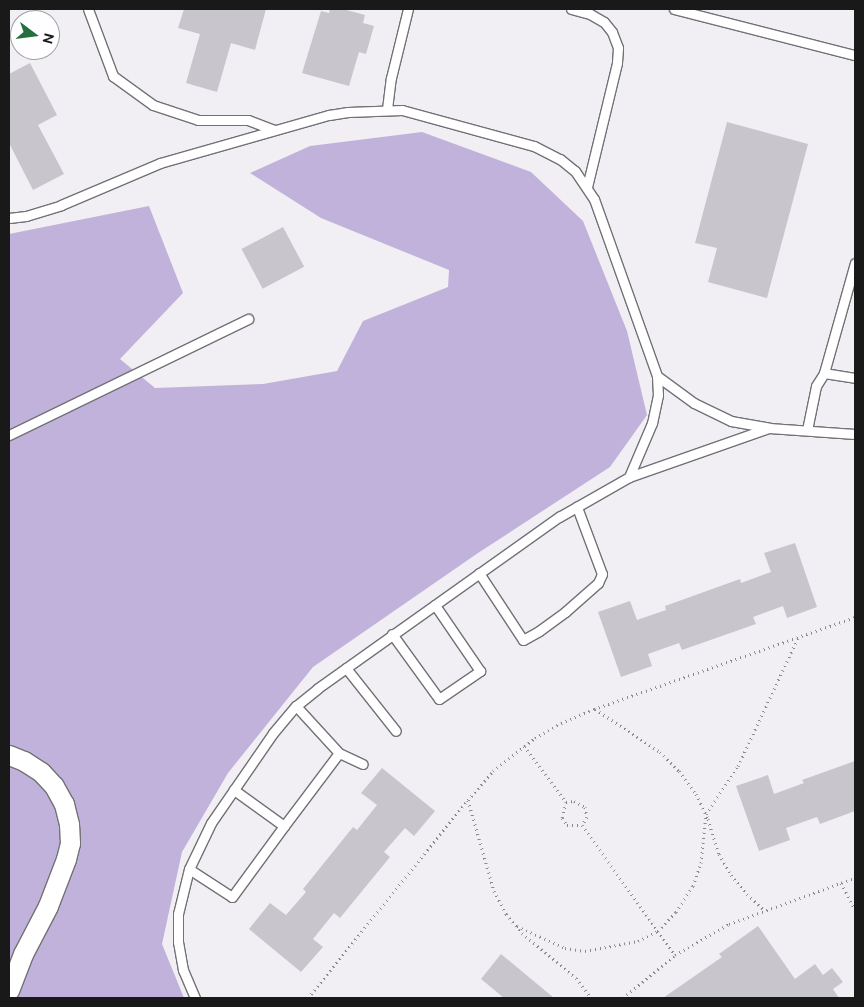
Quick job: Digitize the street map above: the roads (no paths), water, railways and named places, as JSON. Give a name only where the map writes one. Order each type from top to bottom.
[{"type":"street","points":[[9,755],[24,761],[41,772],[54,786],[64,804],[69,824],[70,844],[48,906],[23,954],[9,990]]},
{"type":"lane","points":[[88,9],[113,76],[153,104],[198,120],[248,120],[274,130]]},
{"type":"lane","points":[[387,109],[391,78],[408,9]]},
{"type":"lane","points":[[571,9],[590,14],[604,22],[612,32],[618,48],[617,63],[587,187]]},
{"type":"lane","points":[[674,9],[855,55]]},
{"type":"lane","points":[[9,218],[26,216],[61,205],[160,163],[330,114],[387,109],[440,119],[534,146],[560,159],[574,171],[587,187],[602,219],[657,376],[658,395],[652,423],[629,477]]},
{"type":"lane","points":[[807,430],[816,386],[824,373],[855,263]]},
{"type":"lane","points":[[9,435],[248,319]]},
{"type":"lane","points":[[824,373],[855,378]]},
{"type":"lane","points":[[657,376],[694,403],[731,420],[769,428],[855,434]]},
{"type":"lane","points":[[195,998],[183,970],[178,942],[178,914],[189,869],[211,823],[273,733],[296,706],[392,634],[577,507],[629,477],[769,428]]},
{"type":"lane","points":[[479,573],[523,640],[539,631],[598,583],[602,574],[577,507]]},
{"type":"lane","points":[[392,634],[439,699],[480,671],[435,604]]},
{"type":"lane","points":[[346,668],[396,731]]},
{"type":"lane","points":[[296,706],[339,753],[363,764]]},
{"type":"lane","points":[[189,869],[232,897],[339,753]]},
{"type":"lane","points":[[234,790],[284,826]]}]
